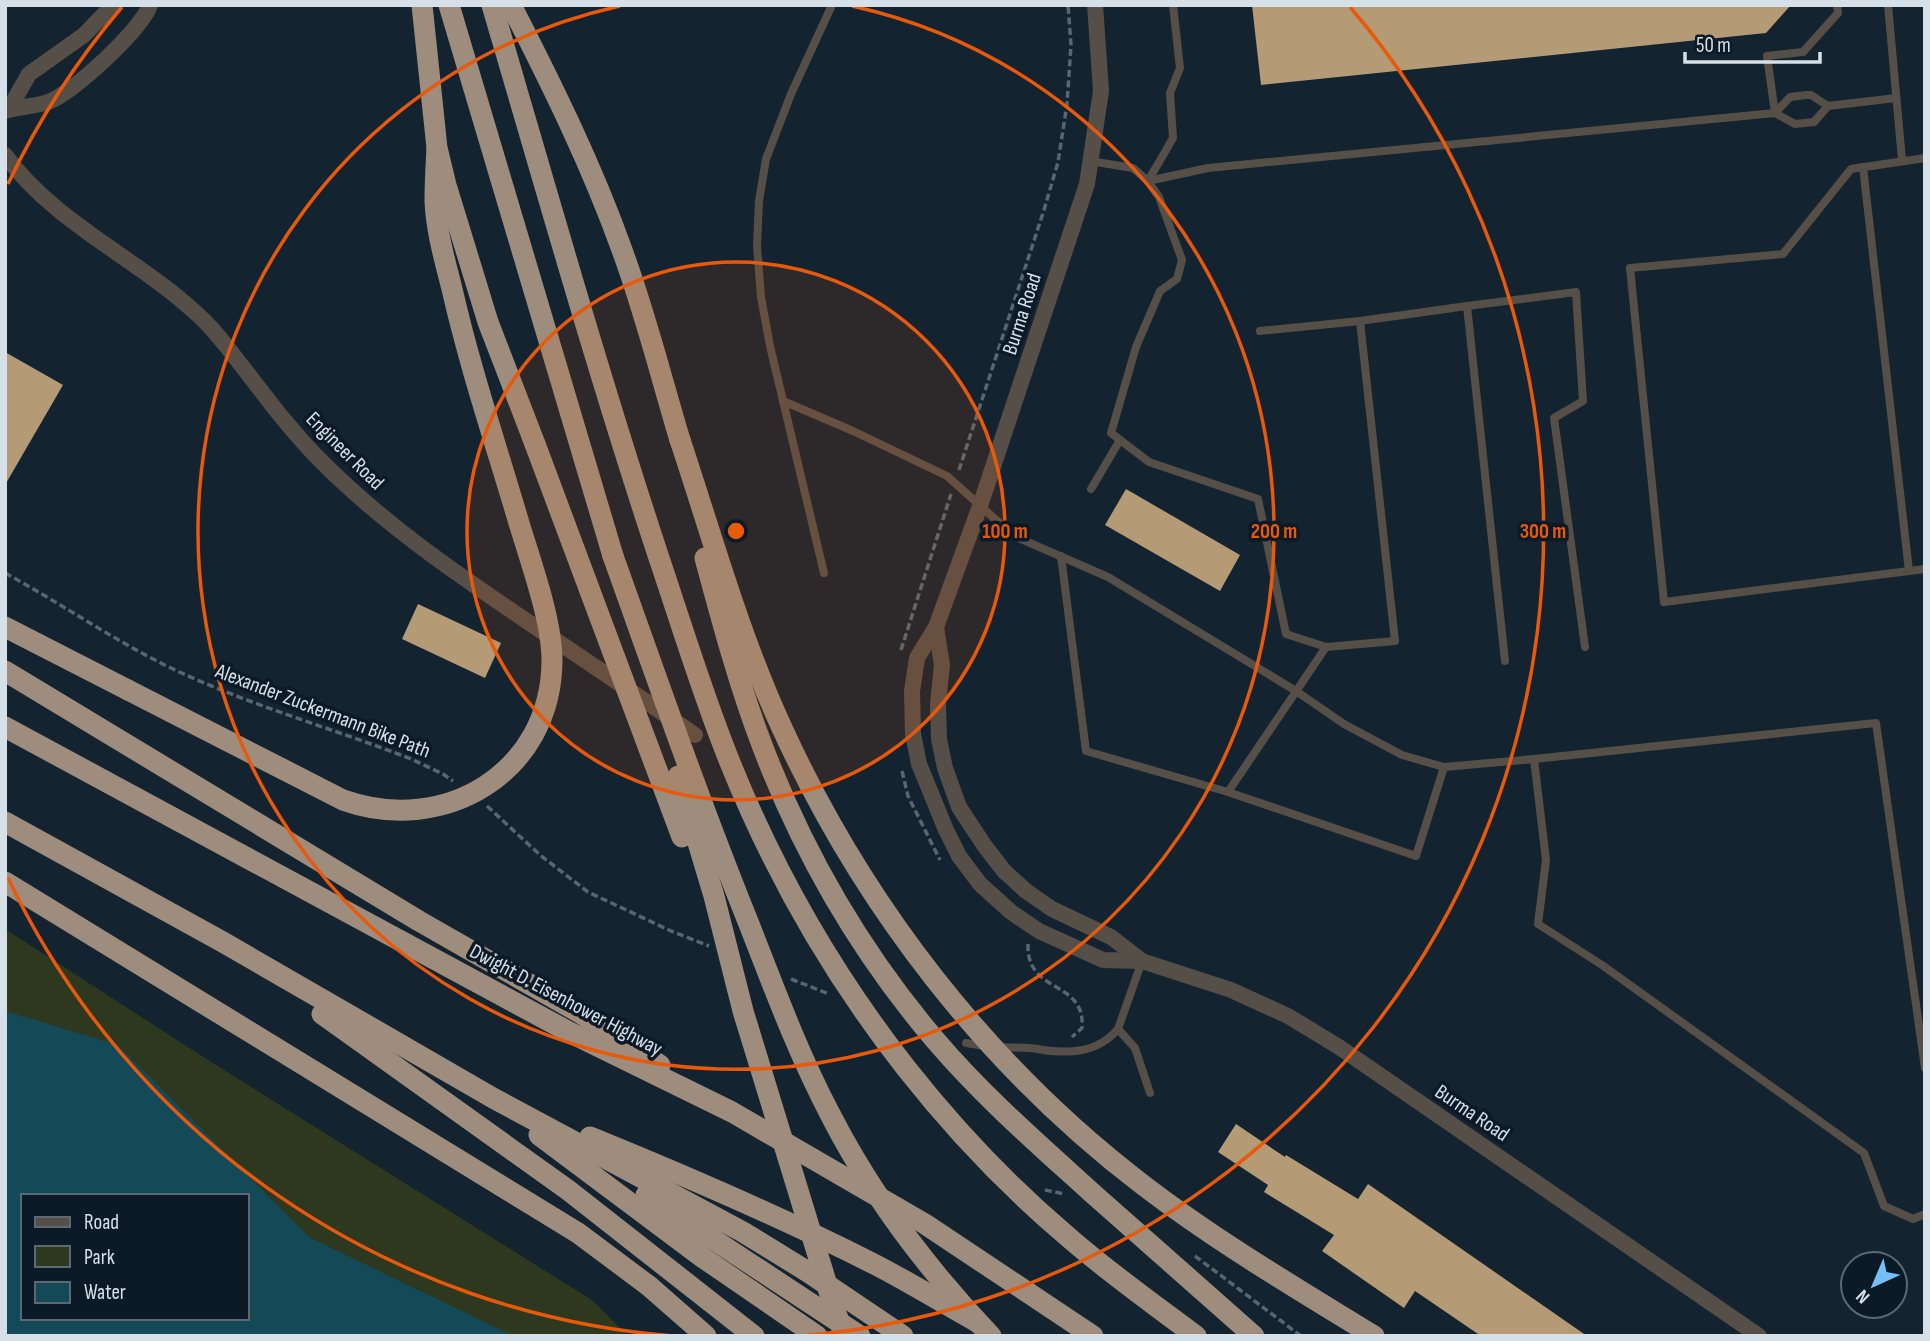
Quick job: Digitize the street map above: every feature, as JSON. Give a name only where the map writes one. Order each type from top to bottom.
[{"type":"highway","points":[[449,5],[714,897],[743,1011]]},
{"type":"highway","points":[[492,5],[616,425],[702,686],[739,785],[778,868],[844,981],[905,1066],[955,1127],[1009,1184],[1067,1237],[1196,1336]]},
{"type":"highway","points":[[511,5],[582,151],[622,250],[680,440],[759,674],[782,728],[849,855],[922,962],[971,1022],[1071,1124],[1119,1166],[1203,1229],[1374,1336]]},
{"type":"highway","points":[[5,626],[343,800],[370,808],[415,811],[446,805],[476,792],[503,772],[526,745],[548,696],[552,661],[550,645],[544,611],[448,273],[435,203],[437,148],[424,15]]},
{"type":"highway","points":[[437,148],[488,322],[641,724],[743,1011],[845,1336]]},
{"type":"highway","points":[[680,440],[704,553],[748,707],[792,816],[847,919],[912,1011],[986,1096],[1254,1336]]},
{"type":"highway","points":[[613,556],[717,845],[817,1089],[852,1154],[888,1211],[939,1278],[991,1336]]},
{"type":"highway","points":[[5,671],[407,914],[580,1013],[732,1112]]},
{"type":"highway","name":"Dwight D. Eisenhower Highway","points":[[5,727],[572,1033],[732,1112],[925,1224],[1093,1336]]},
{"type":"highway","points":[[5,822],[466,1083],[743,1232],[903,1336]]},
{"type":"highway","points":[[5,882],[578,1233],[649,1286],[706,1336]]},
{"type":"highway","points":[[221,942],[527,1159],[754,1336]]},
{"type":"highway","points":[[466,1083],[702,1257],[817,1336]]},
{"type":"highway","points":[[466,1083],[669,1209],[860,1336]]},
{"type":"highway","points":[[466,1083],[705,1184],[789,1223],[876,1265],[999,1336]]},
{"type":"street","points":[[7,110],[29,74],[84,35],[113,5]]},
{"type":"street","points":[[7,110],[50,102],[70,88],[101,64],[127,38],[147,14],[150,5]]},
{"type":"street","name":"Burma Road","points":[[1095,5],[1101,91],[1087,184],[980,506],[936,627],[917,658],[912,691],[913,734],[919,764],[959,856],[980,884],[1011,912],[1039,931],[1103,960],[1142,961],[1231,990],[1288,1016],[1759,1336]]},
{"type":"street","name":"Engineer Road","points":[[5,155],[19,173],[76,224],[167,287],[199,315],[319,459],[386,520],[446,567],[695,735]]},
{"type":"street","name":"Burma Road","points":[[936,627],[942,665],[938,704],[939,739],[944,768],[959,807],[1004,871],[1026,891],[1052,909],[1111,937],[1142,961]]},
{"type":"lane","points":[[824,573],[761,298],[757,246],[759,201],[766,159],[791,93],[832,5]]},
{"type":"lane","points":[[1148,181],[1173,138],[1170,93],[1180,68],[1173,5]]},
{"type":"lane","points":[[1775,113],[1767,56],[1803,51],[1838,13],[1838,5]]},
{"type":"lane","points":[[1888,5],[1902,160]]},
{"type":"lane","points":[[1775,113],[1790,97],[1811,95],[1828,106],[1896,98]]},
{"type":"lane","points":[[1148,181],[1208,167],[1775,113],[1795,124],[1814,122],[1828,106]]},
{"type":"lane","points":[[1925,158],[1850,169],[1783,254],[1630,268],[1664,602],[1925,569]]},
{"type":"lane","points":[[1090,161],[1133,169],[1148,181],[1159,197],[1182,260],[1177,279],[1160,291],[1136,347],[1111,433],[1149,462],[1258,499],[1286,634],[1326,647],[1395,641],[1360,321]]},
{"type":"lane","points":[[1863,167],[1909,571]]},
{"type":"lane","points":[[1260,331],[1360,321],[1576,292],[1583,401],[1554,418],[1586,647]]},
{"type":"lane","points":[[1467,306],[1505,661]]},
{"type":"lane","points":[[783,401],[947,476],[1014,536],[1108,577],[1344,723],[1402,755],[1444,767],[1876,723],[1925,1068]]},
{"type":"lane","points":[[1091,489],[1120,440]]},
{"type":"lane","points":[[1061,556],[1086,751],[1228,792],[1416,856],[1444,767]]},
{"type":"lane","points":[[1228,792],[1326,647]]},
{"type":"lane","points":[[1534,759],[1546,860],[1538,924],[1602,965],[1864,1153],[1884,1206],[1913,1219],[1925,1214]]},
{"type":"lane","points":[[966,1043],[1049,1052],[1077,1051],[1100,1044],[1112,1037],[1118,1029],[1142,961]]},
{"type":"lane","points":[[1118,1029],[1135,1048],[1150,1093]]},
{"type":"path","points":[[950,497],[1058,162],[1067,104],[1070,45],[1068,5]]},
{"type":"path","name":"Alexander Zuckermann Bike Path","points":[[5,573],[139,652],[187,676],[411,759],[461,786]]},
{"type":"path","points":[[479,799],[540,855],[588,892],[720,951]]},
{"type":"path","points":[[1028,942],[1030,963],[1035,972],[1070,995],[1079,1006],[1082,1028],[1073,1037],[1063,1038]]},
{"type":"path","points":[[782,975],[832,995]]},
{"type":"path","points":[[1045,1190],[1070,1195]]},
{"type":"path","points":[[1192,1254],[1301,1336]]},
{"type":"green space","points":[[5,929],[205,1058],[592,1300],[628,1336],[5,1336]]},
{"type":"water","points":[[5,1011],[118,1045],[309,1237],[513,1336],[5,1336]]},
{"type":"building","points":[[1252,5],[1791,5],[1766,33],[1261,85]]},
{"type":"building","points":[[5,352],[63,385],[5,485]]},
{"type":"building","points":[[1126,489],[1240,555],[1220,591],[1105,525]]},
{"type":"building","points":[[418,604],[501,643],[485,678],[402,639]]},
{"type":"building","points":[[1236,1124],[1285,1157],[1286,1155],[1358,1199],[1368,1184],[1587,1336],[1481,1336],[1415,1291],[1404,1308],[1322,1251],[1334,1235],[1264,1192],[1268,1185],[1218,1152]]}]
